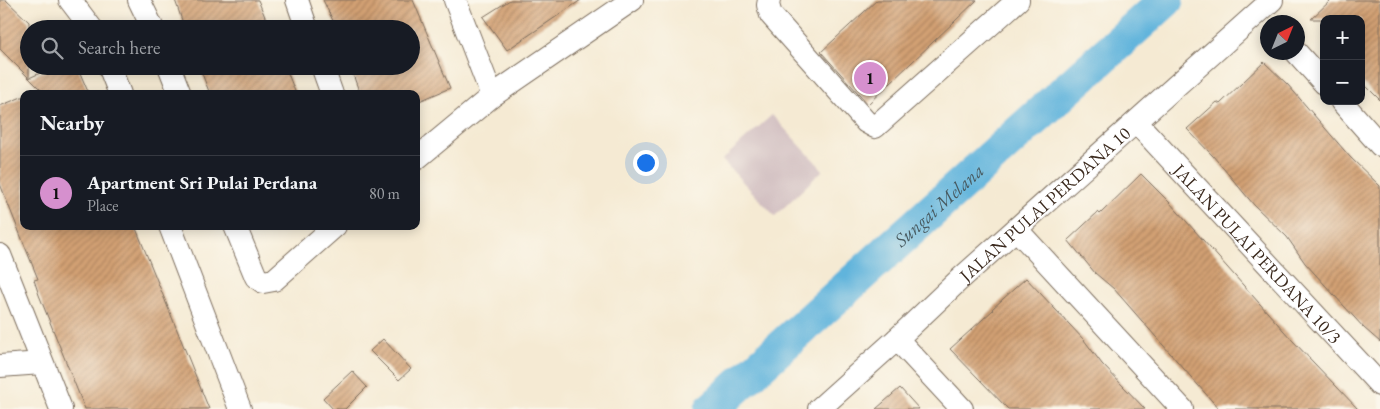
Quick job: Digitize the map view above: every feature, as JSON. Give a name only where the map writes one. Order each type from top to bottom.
[{"type":"street","points":[[70,0],[85,20]]},
{"type":"street","points":[[139,0],[149,20]]},
{"type":"street","points":[[297,0],[305,20]]},
{"type":"street","points":[[455,0],[492,96]]},
{"type":"street","points":[[420,156],[492,96],[632,0]]},
{"type":"street","points":[[769,0],[768,5],[771,15],[866,122],[875,127],[1018,0]]},
{"type":"street","name":"JALAN PULAI PERDANA 10","points":[[819,409],[897,340],[958,281],[1136,122],[1267,11]]},
{"type":"street","points":[[1303,60],[1320,79]]},
{"type":"street","points":[[113,75],[118,90]]},
{"type":"street","points":[[173,75],[178,90]]},
{"type":"street","points":[[325,75],[331,90]]},
{"type":"street","points":[[1345,105],[1380,145]]},
{"type":"street","name":"JALAN PULAI PERDANA 10/3","points":[[1136,122],[1380,385]]},
{"type":"street","points":[[172,230],[240,409]]},
{"type":"street","points":[[237,230],[256,277],[263,282],[274,280],[330,230]]},
{"type":"street","points":[[1016,230],[1182,409]]},
{"type":"street","points":[[0,255],[61,409]]},
{"type":"street","points":[[897,340],[962,409]]},
{"type":"street","points":[[0,366],[42,363]]},
{"type":"shaded area","points":[[772,115],[823,170],[775,216],[722,160]]},
{"type":"building","points":[[0,0],[6,0],[27,20],[20,20],[20,69],[0,49]]},
{"type":"building","points":[[175,0],[258,0],[266,20],[182,20]]},
{"type":"building","points":[[323,0],[413,0],[450,88],[420,101],[420,90],[359,90],[353,75],[420,75],[420,20],[333,20]]},
{"type":"building","points":[[510,0],[581,0],[507,50],[483,17]]},
{"type":"building","points":[[877,0],[977,0],[868,104],[821,52]]},
{"type":"building","points":[[1331,0],[1380,0],[1380,100],[1365,85],[1365,15],[1320,15],[1320,19],[1311,19]]},
{"type":"building","points":[[1264,62],[1288,85],[1350,157],[1380,186],[1380,342],[1364,328],[1305,263],[1287,237],[1254,205],[1213,156],[1187,129],[1217,102],[1220,104]]},
{"type":"building","points":[[36,75],[81,75],[87,90],[41,90],[29,78]]},
{"type":"building","points":[[203,75],[289,75],[294,90],[208,90]]},
{"type":"building","points":[[20,98],[20,230],[137,230],[209,409],[85,409],[39,295],[34,280],[38,279],[0,184],[0,106]]},
{"type":"building","points":[[1141,174],[1170,203],[1292,340],[1358,409],[1219,409],[1114,289],[1095,273],[1068,240],[1098,212],[1100,214]]},
{"type":"building","points":[[1026,278],[1084,340],[1102,364],[1145,409],[1008,409],[950,349]]},
{"type":"building","points":[[383,339],[411,369],[399,380],[370,351]]},
{"type":"building","points":[[352,371],[367,387],[345,409],[333,409],[323,398]]},
{"type":"building","points":[[900,388],[919,409],[876,409]]},
{"type":"waterway","name":"Sungai Melana","points":[[712,409],[1166,0]]},
{"type":"place","name":"Apartment Sri Pulai Perdana","points":[[870,78]]}]
